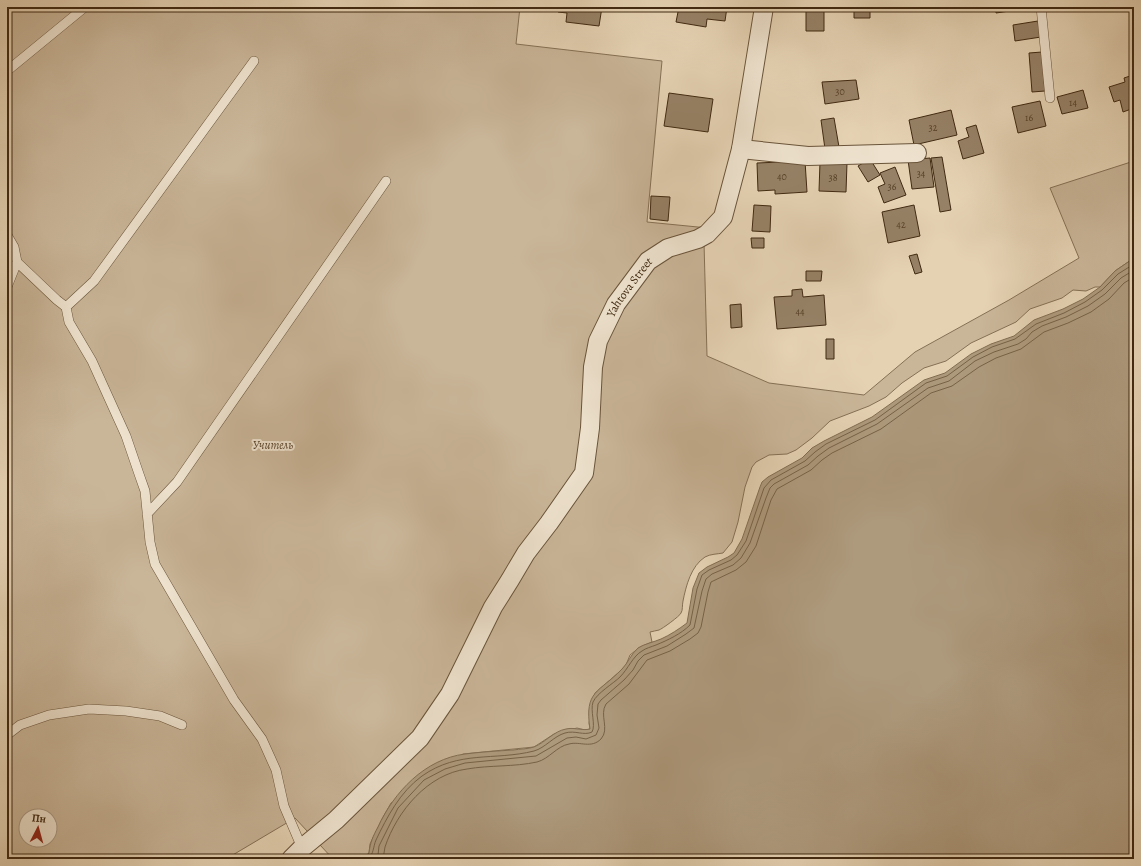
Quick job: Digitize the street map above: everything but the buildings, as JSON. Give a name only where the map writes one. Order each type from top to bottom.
[{"type":"street","name":"Yahtova Street","points":[[296,854],[336,820],[420,738],[450,694],[493,608],[526,553],[549,524],[582,476],[590,428],[595,360],[598,341],[616,304],[648,261],[668,248],[698,239],[707,234],[723,217],[741,148],[764,7]]},
{"type":"street","points":[[741,148],[808,156],[917,153]]},
{"type":"lane","points":[[7,71],[86,7]]},
{"type":"lane","points":[[1040,7],[1050,98]]},
{"type":"lane","points":[[66,307],[94,281],[254,61]]},
{"type":"lane","points":[[147,514],[177,482],[386,181]]},
{"type":"lane","points":[[7,235],[14,247],[17,262],[7,287]]},
{"type":"lane","points":[[17,262],[66,307],[69,322],[92,361],[126,436],[145,491],[150,542],[155,564],[234,700],[262,739],[276,770],[296,854]]},
{"type":"lane","points":[[7,735],[20,725],[48,715],[89,709],[126,711],[160,716],[182,725]]},
{"type":"green space","name":"Учитель","points":[[7,7],[520,7],[516,44],[662,61],[647,222],[708,228],[645,257],[603,341],[651,264],[704,242],[707,356],[769,383],[864,395],[915,352],[1009,300],[1079,258],[1050,188],[1134,161],[1134,258],[1115,271],[1100,287],[1095,287],[1086,291],[1073,290],[1062,298],[1030,309],[1016,322],[971,343],[946,361],[924,368],[902,383],[886,397],[869,406],[830,421],[812,438],[796,450],[787,454],[769,455],[756,462],[752,467],[745,487],[738,522],[732,542],[723,553],[707,556],[700,561],[690,577],[684,595],[680,615],[661,629],[650,632],[652,642],[640,647],[630,655],[626,665],[595,693],[589,723],[590,729],[585,730],[577,728],[554,734],[534,747],[463,754],[391,803],[370,844],[369,853],[362,859],[333,859],[295,818],[226,859],[7,859]]},
{"type":"water","points":[[1134,258],[1134,859],[362,859],[369,853],[375,833],[393,802],[412,779],[424,770],[450,757],[483,752],[532,748],[562,730],[590,729],[589,707],[591,699],[595,693],[622,669],[638,648],[674,632],[687,623],[693,588],[699,573],[707,567],[734,553],[742,539],[762,482],[768,477],[802,458],[812,448],[824,441],[872,417],[924,380],[945,373],[971,354],[991,344],[1014,336],[1034,320],[1063,309],[1083,299],[1100,287],[1115,271]]}]
